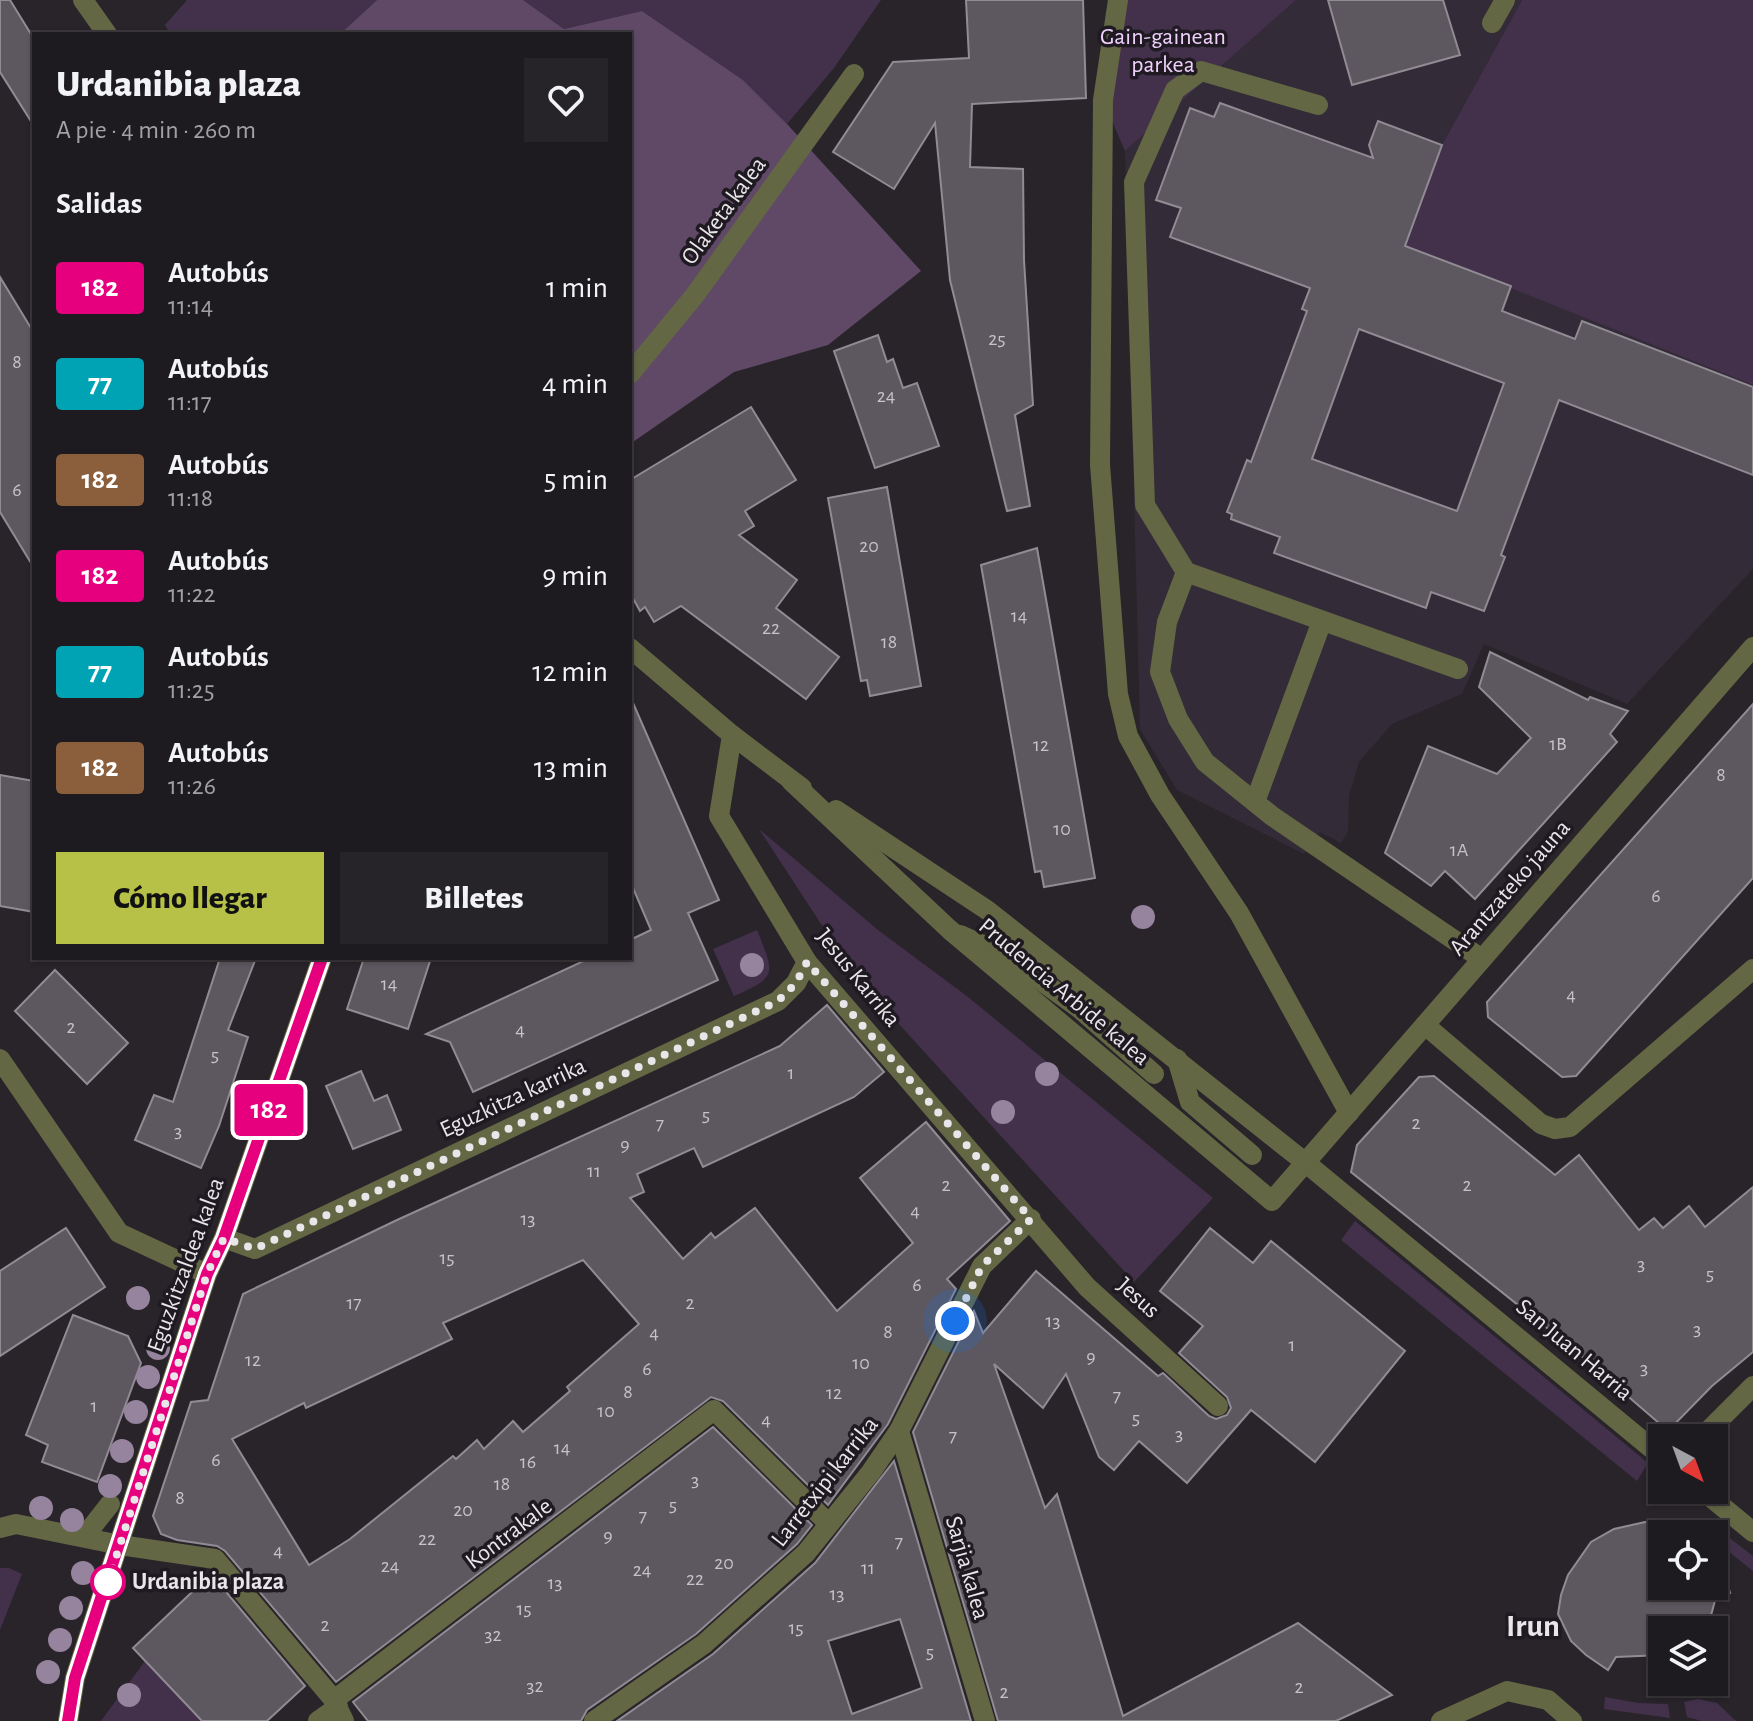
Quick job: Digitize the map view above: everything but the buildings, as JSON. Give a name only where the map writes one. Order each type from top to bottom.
[{"type":"street","points":[[83,0],[106,32]]},
{"type":"street","points":[[97,0],[113,32]]},
{"type":"street","points":[[1118,0],[1103,100],[1100,465],[1118,694],[1128,736],[1154,783],[1239,913],[1349,1113]]},
{"type":"street","points":[[1492,23],[1505,0]]},
{"type":"street","points":[[1318,105],[1201,71],[1175,90],[1134,182],[1145,505],[1186,572],[1458,669]]},
{"type":"street","name":"Olaketa kalea","points":[[632,372],[695,295],[854,74]]},
{"type":"street","points":[[1186,572],[1167,622],[1160,672],[1178,719],[1205,762],[1255,802],[1482,959]]},
{"type":"street","points":[[1255,802],[1322,621]]},
{"type":"street","name":"Arantzateko jauna","points":[[1306,1163],[1753,647]]},
{"type":"street","name":"Prudencia Arbide kalea","points":[[632,650],[791,781],[987,910],[1177,1059],[1453,1284]]},
{"type":"street","name":"Jesus Karrika","points":[[732,735],[719,816],[807,962],[1031,1219]]},
{"type":"street","name":"Prudencia Arbide kalea","points":[[791,781],[950,930],[1272,1201],[1306,1163]]},
{"type":"street","points":[[950,930],[1007,956],[1080,1009],[1154,1074]]},
{"type":"street","name":"Eguzkitzaldea kalea","points":[[68,1721],[75,1678],[207,1274],[224,1238],[321,960]]},
{"type":"street","name":"Eguzkitza karrika","points":[[224,1238],[255,1249],[778,1001],[796,983],[807,962]]},
{"type":"street","points":[[1425,1025],[1541,1124],[1555,1129],[1570,1127],[1753,969]]},
{"type":"street","points":[[0,1059],[119,1233],[207,1274]]},
{"type":"street","points":[[1177,1059],[1190,1102],[1252,1155]]},
{"type":"street","name":"Jesus","points":[[1031,1219],[1087,1287],[1218,1406]]},
{"type":"street","name":"Larretxipi karrika","points":[[594,1721],[704,1644],[806,1553],[871,1472],[899,1431],[982,1266],[1031,1219]]},
{"type":"street","name":"San Juan Harria","points":[[1453,1284],[1648,1445]]},
{"type":"street","points":[[1715,1424],[1753,1386]]},
{"type":"street","name":"Kontrakale","points":[[339,1709],[714,1410],[829,1524]]},
{"type":"street","name":"Sarjia kalea","points":[[899,1431],[985,1721]]},
{"type":"street","points":[[84,1537],[110,1504]]},
{"type":"street","points":[[1719,1504],[1753,1532]]},
{"type":"street","points":[[0,1528],[16,1524],[120,1545],[215,1559],[339,1709],[318,1721]]},
{"type":"street","points":[[1441,1721],[1507,1691],[1548,1700],[1572,1721]]},
{"type":"shaded area","points":[[377,0],[523,0],[564,29],[642,11],[743,80],[921,271],[828,345],[734,372],[632,443],[632,32],[342,32]]},
{"type":"shaded area","points":[[1296,0],[1522,0],[1442,145],[1405,246],[1753,385],[1753,569],[1627,704],[1484,644],[1462,694],[1392,724],[1359,762],[1349,796],[1348,831],[1341,843],[1320,832],[1304,854],[1177,790],[1140,729],[1125,151]]},
{"type":"green space","points":[[187,0],[377,0],[342,32],[169,32],[165,25]]},
{"type":"green space","points":[[523,0],[881,0],[834,68],[787,124],[743,80],[642,11],[564,29]]},
{"type":"green space","name":"Gain-gainean parkea","points":[[1118,0],[1296,0],[1125,151],[1103,100]]},
{"type":"green space","points":[[1522,0],[1753,0],[1753,385],[1405,246],[1442,145]]},
{"type":"green space","points":[[759,829],[878,930],[968,997],[1213,1198],[1134,1282],[887,1011],[842,956]]},
{"type":"green space","points":[[757,930],[767,956],[769,972],[759,984],[734,996],[713,949]]},
{"type":"green space","points":[[1355,1221],[1648,1463],[1637,1481],[1341,1240]]},
{"type":"green space","points":[[1728,1537],[1753,1556],[1753,1571],[1728,1551]]},
{"type":"green space","points":[[0,1568],[22,1574],[0,1630]]},
{"type":"green space","points":[[145,1661],[202,1721],[101,1721]]},
{"type":"green space","points":[[1605,1697],[1668,1704],[1670,1718],[1604,1709]]},
{"type":"green space","points":[[1698,1699],[1717,1703],[1736,1721],[1702,1721],[1687,1717],[1684,1702]]},
{"type":"bus line","name":"182","points":[[68,1721],[75,1678],[207,1274],[224,1238],[321,960]]},
{"type":"place","name":"Urdanibia plaza","points":[[108,1582]]},
{"type":"district","name":"Irun","points":[[1533,1626]]},
{"type":"route","points":[[108,1582],[207,1274],[224,1238],[255,1249],[310,1223],[778,1001],[796,983],[807,962],[1031,1219],[982,1266],[955,1321]]}]
